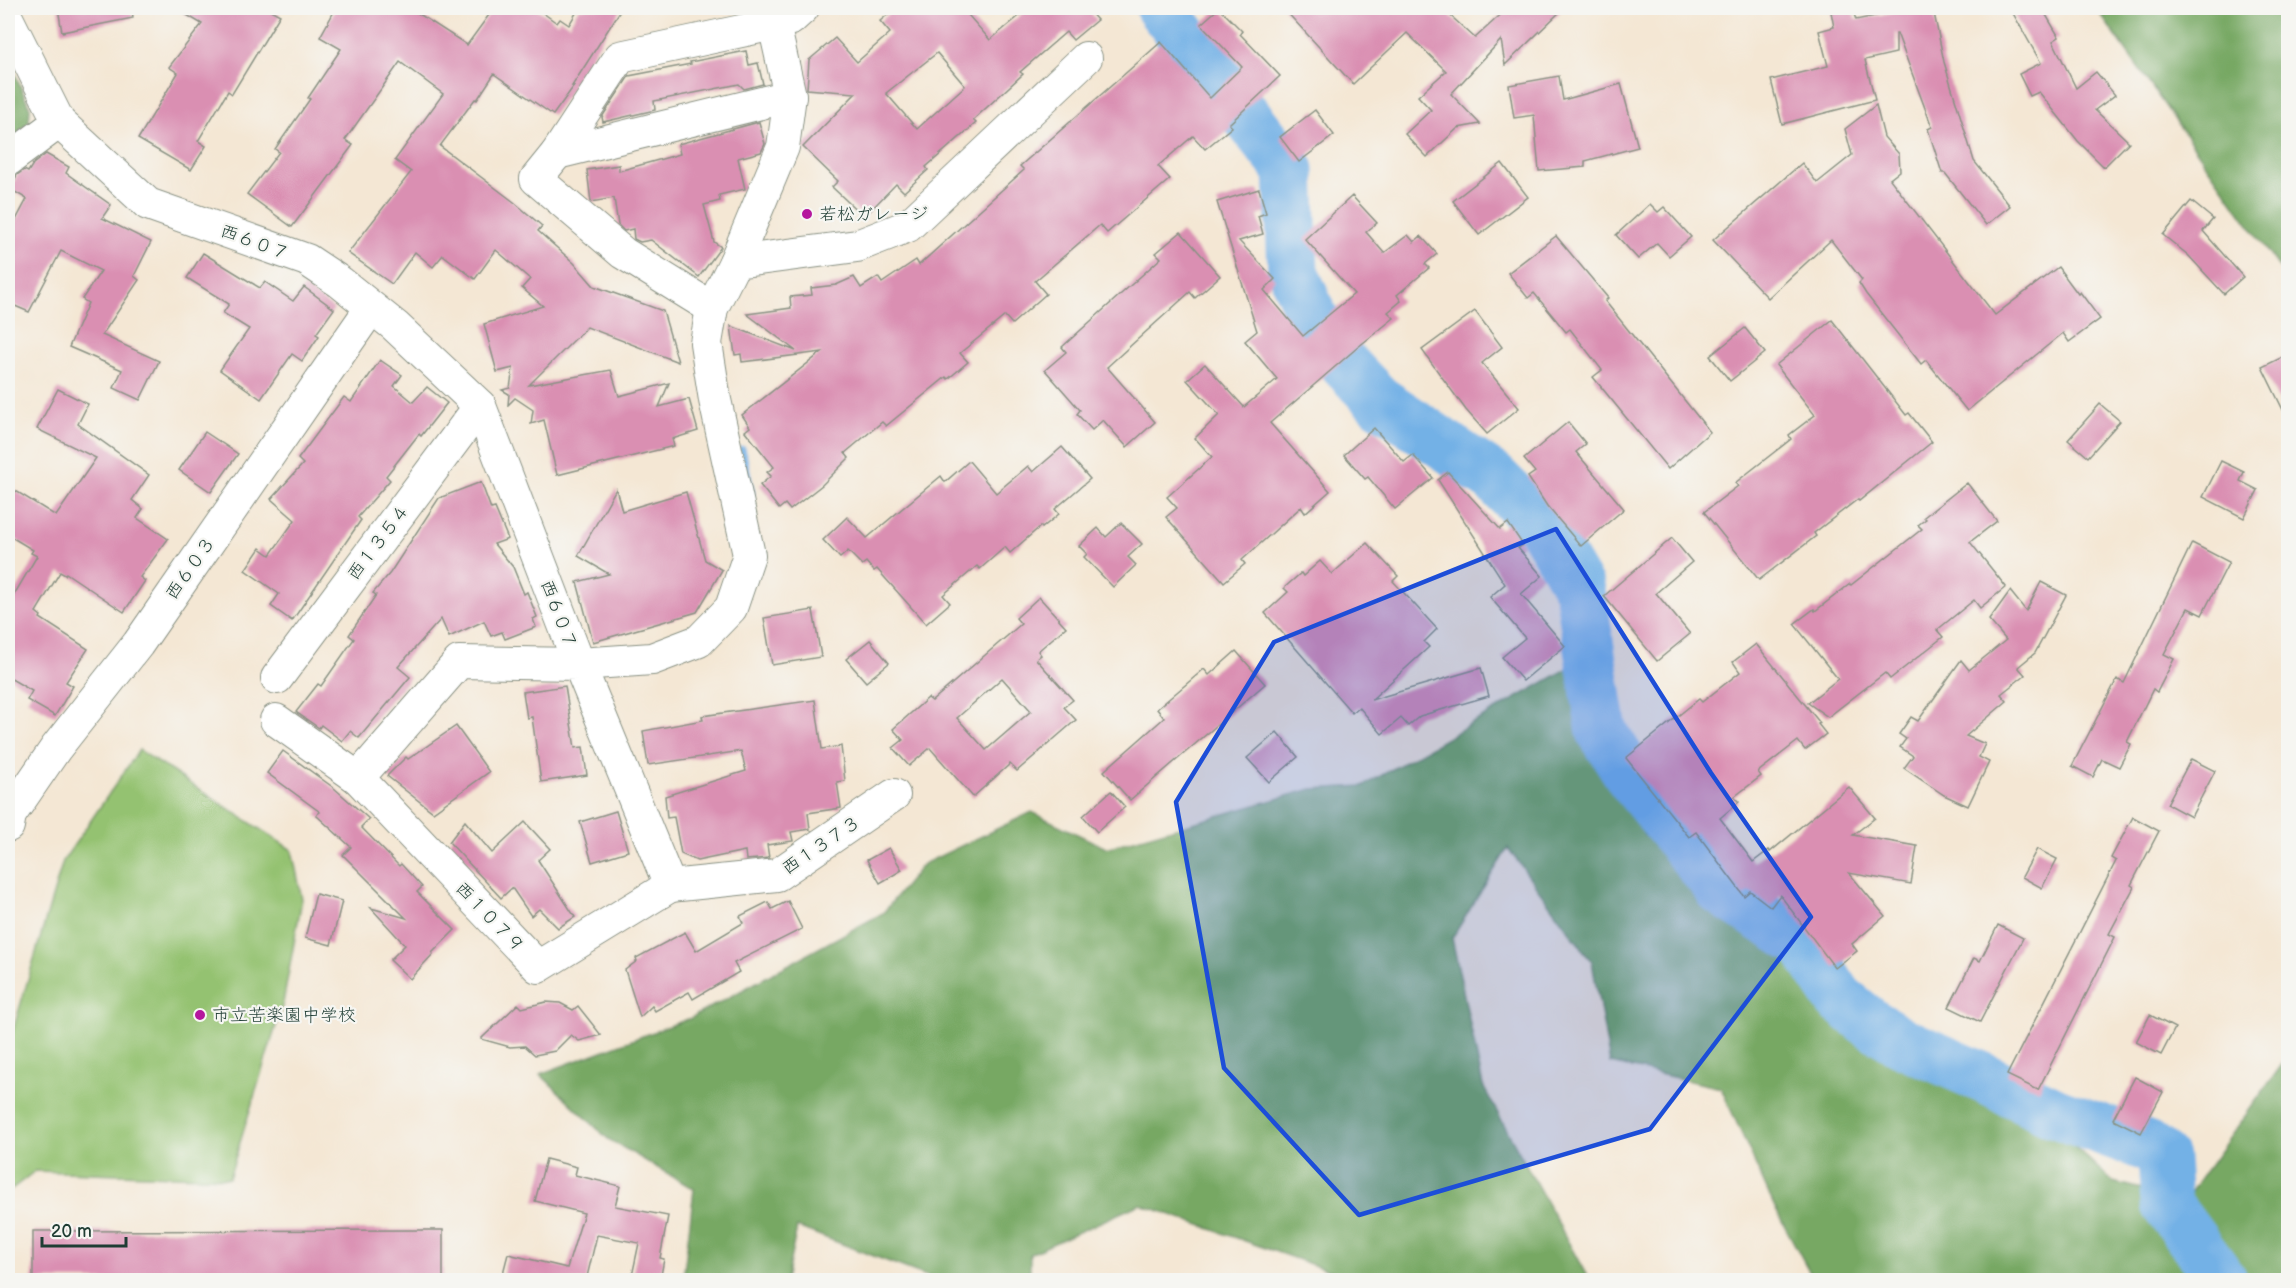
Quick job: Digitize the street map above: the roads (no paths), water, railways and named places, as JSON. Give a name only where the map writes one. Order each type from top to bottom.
[{"type":"street","points":[[712,308],[623,253],[536,179],[557,153],[620,57],[768,16],[791,19],[803,8]]},
{"type":"street","name":"西６０７","points":[[8,20],[59,122],[148,204],[307,260],[340,282],[395,326],[480,406],[579,664],[652,659],[699,641],[731,608],[749,555],[715,400],[706,343],[712,308],[735,262],[783,147],[790,96],[768,16]]},
{"type":"street","points":[[735,262],[857,246],[908,226],[1086,58]]},
{"type":"street","points":[[557,153],[790,96]]},
{"type":"street","points":[[8,160],[59,122]]},
{"type":"street","name":"西６０３","points":[[8,826],[10,816],[56,748],[138,644],[371,308]]},
{"type":"street","name":"西１３５４","points":[[277,678],[480,406]]},
{"type":"street","points":[[276,720],[358,778],[459,662],[579,664],[670,886]]},
{"type":"street","name":"西１０７９","points":[[358,778],[538,967],[670,886]]},
{"type":"street","name":"西１３７３","points":[[670,886],[777,875],[894,795]]},
{"type":"waterway","points":[[1161,8],[1289,170],[1293,272],[1311,314],[1340,360],[1378,400],[1494,478],[1542,526],[1580,590],[1602,731],[1632,779],[1722,891],[1803,943],[1839,998],[1869,1022],[1902,1042],[2056,1113],[2149,1147],[2163,1158],[2166,1204],[2222,1280]]},
{"type":"waterway","points":[[742,450],[751,493]]},
{"type":"place","name":"若松ガレージ","points":[[807,214]]},
{"type":"place","name":"市立苦楽園中学校","points":[[200,1015]]}]
